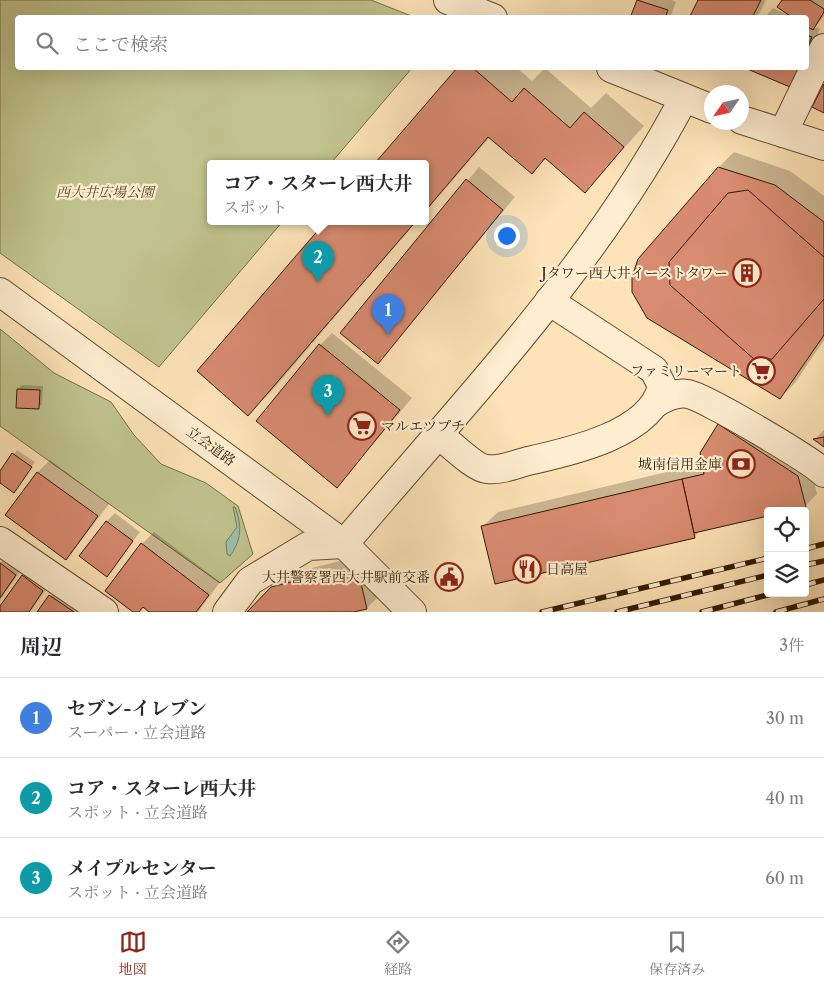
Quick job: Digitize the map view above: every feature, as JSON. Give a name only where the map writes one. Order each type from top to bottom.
[{"type":"street","points":[[448,0],[485,15]]},
{"type":"street","points":[[783,134],[824,48]]},
{"type":"street","points":[[616,70],[704,106]]},
{"type":"street","points":[[227,612],[250,581],[308,546],[344,544],[549,301],[629,191],[684,98]]},
{"type":"street","points":[[749,122],[824,146]]},
{"type":"street","name":"立会道路","points":[[0,292],[344,544],[375,573],[386,577],[409,600],[410,610]]},
{"type":"street","points":[[549,301],[654,370],[662,386],[656,403]]},
{"type":"street","points":[[438,434],[477,464],[485,469],[494,469],[602,440],[640,418],[656,403],[677,394],[690,394],[727,413],[824,474]]},
{"type":"street","points":[[0,541],[104,612]]},
{"type":"green space","name":"西大井広場公園","points":[[0,0],[371,0],[409,15],[15,15],[15,70],[410,70],[334,160],[207,160],[207,225],[280,225],[159,367],[0,253]]},
{"type":"green space","points":[[0,329],[54,373],[111,402],[134,435],[161,464],[206,483],[238,506],[253,554],[220,583],[0,426]]},
{"type":"shaded area","points":[[233,507],[235,507],[237,514],[240,532],[237,544],[230,556],[227,554],[226,542],[237,527]]},
{"type":"building","points":[[637,0],[668,10],[666,15],[631,15]]},
{"type":"building","points":[[698,0],[761,0],[754,15],[690,15]]},
{"type":"building","points":[[782,0],[810,0],[824,9],[824,12],[813,30],[809,28],[809,15],[789,15],[777,7]]},
{"type":"building","points":[[455,70],[475,70],[512,102],[524,88],[570,128],[584,112],[624,147],[585,193],[545,158],[532,174],[488,137],[429,206],[429,160],[378,160]]},
{"type":"building","points":[[750,70],[798,70],[790,87]]},
{"type":"building","points":[[824,84],[824,113],[812,107]]},
{"type":"building","points":[[718,167],[775,185],[824,222],[824,335],[780,399],[647,318],[632,292],[632,277],[638,259]]},
{"type":"building","points":[[466,179],[503,210],[378,364],[340,333]]},
{"type":"building","name":"Jタワー西大井イーストタワー","points":[[748,190],[824,257],[824,299],[772,359],[755,360],[670,285],[669,262],[728,193]]},
{"type":"building","points":[[323,225],[413,225],[248,416],[197,371]]},
{"type":"building","points":[[319,344],[400,410],[337,488],[256,421]]},
{"type":"building","points":[[17,389],[40,390],[39,409],[16,408]]},
{"type":"building","points":[[718,424],[798,476],[806,507],[764,507],[764,517],[694,533],[682,479],[704,474],[700,453]]},
{"type":"building","points":[[824,437],[824,447],[813,439]]},
{"type":"building","points":[[12,453],[32,467],[14,493],[0,483],[0,471]]},
{"type":"building","points":[[37,472],[98,516],[66,560],[5,515]]},
{"type":"building","points":[[682,479],[695,538],[495,584],[481,526]]},
{"type":"building","points":[[106,521],[133,541],[107,577],[79,556]]},
{"type":"building","points":[[141,543],[209,595],[196,612],[149,612],[143,607],[139,612],[133,612],[105,591]]},
{"type":"building","points":[[0,563],[16,575],[0,598]]},
{"type":"building","points":[[344,569],[361,583],[367,609],[354,612],[247,612],[271,587]]},
{"type":"building","points":[[22,575],[43,591],[29,612],[0,612],[0,606]]},
{"type":"building","points":[[49,595],[74,612],[37,612]]},
{"type":"railway","points":[[809,548],[824,544]]},
{"type":"railway","points":[[542,612],[764,559]]},
{"type":"railway","points":[[809,564],[824,561]]},
{"type":"railway","points":[[617,612],[764,576]]},
{"type":"railway","points":[[809,584],[824,580]]},
{"type":"railway","points":[[702,612],[764,596]]},
{"type":"railway","points":[[776,612],[824,599]]},
{"type":"place","name":"Jタワー西大井イーストタワー","points":[[747,273]]},
{"type":"place","name":"コア・スターレ西大井","points":[[318,282]]},
{"type":"place","name":"セブン-イレブン","points":[[388,335]]},
{"type":"place","name":"ファミリーマート","points":[[761,371]]},
{"type":"place","name":"メイプルセンター","points":[[328,416]]},
{"type":"place","name":"マルエツプチ","points":[[362,426]]},
{"type":"place","name":"城南信用金庫","points":[[741,464]]},
{"type":"place","name":"日高屋","points":[[527,569]]},
{"type":"place","name":"大井警察署西大井駅前交番","points":[[449,577]]}]
